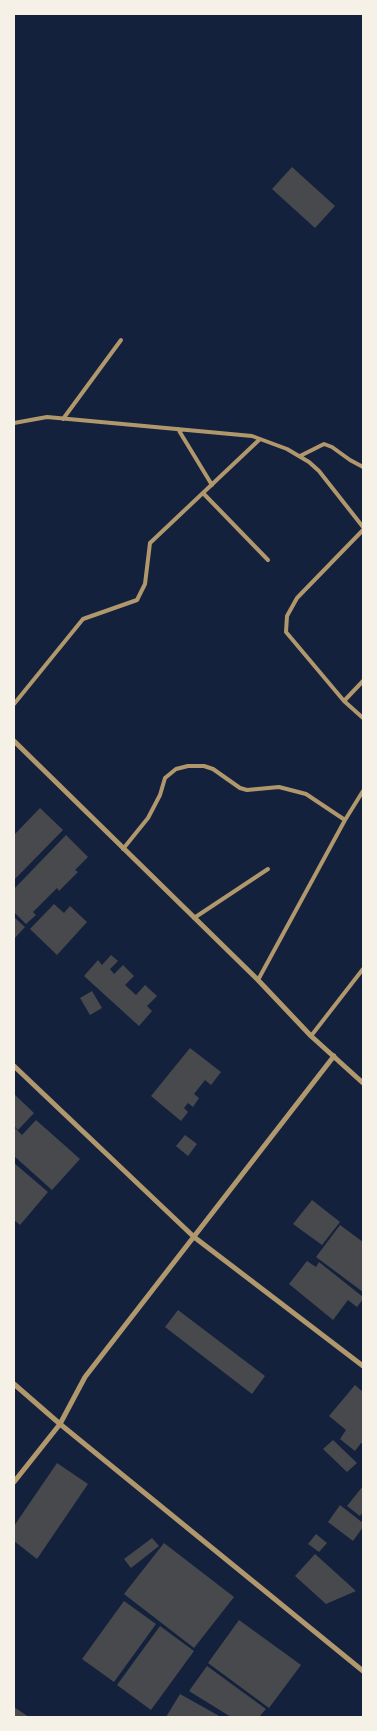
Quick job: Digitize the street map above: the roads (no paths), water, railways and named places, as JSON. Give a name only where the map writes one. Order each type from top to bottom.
[{"type":"street","points":[[14,742],[258,980],[311,1036],[363,1082]]},
{"type":"street","points":[[14,1482],[60,1424],[85,1377],[334,1056]]},
{"type":"street","points":[[14,1066],[194,1237],[363,1366]]},
{"type":"street","points":[[14,1384],[60,1424],[363,1671]]},
{"type":"lane","points":[[63,419],[121,340]]},
{"type":"lane","points":[[14,423],[46,417],[252,436],[287,449],[300,456],[319,471],[363,529],[297,598],[287,616],[286,632],[344,701],[363,718]]},
{"type":"lane","points":[[178,429],[212,485]]},
{"type":"lane","points":[[14,704],[83,619],[137,600],[145,584],[150,543],[260,439]]},
{"type":"lane","points":[[300,456],[324,444],[363,467]]},
{"type":"lane","points":[[202,493],[268,560]]},
{"type":"lane","points":[[344,701],[363,681]]},
{"type":"lane","points":[[123,849],[148,818],[160,795],[165,778],[176,769],[188,766],[204,766],[213,769],[240,788],[247,790],[279,787],[306,794],[345,820]]},
{"type":"lane","points":[[258,980],[363,790]]},
{"type":"lane","points":[[194,918],[268,868]]},
{"type":"lane","points":[[311,1036],[363,969]]}]
